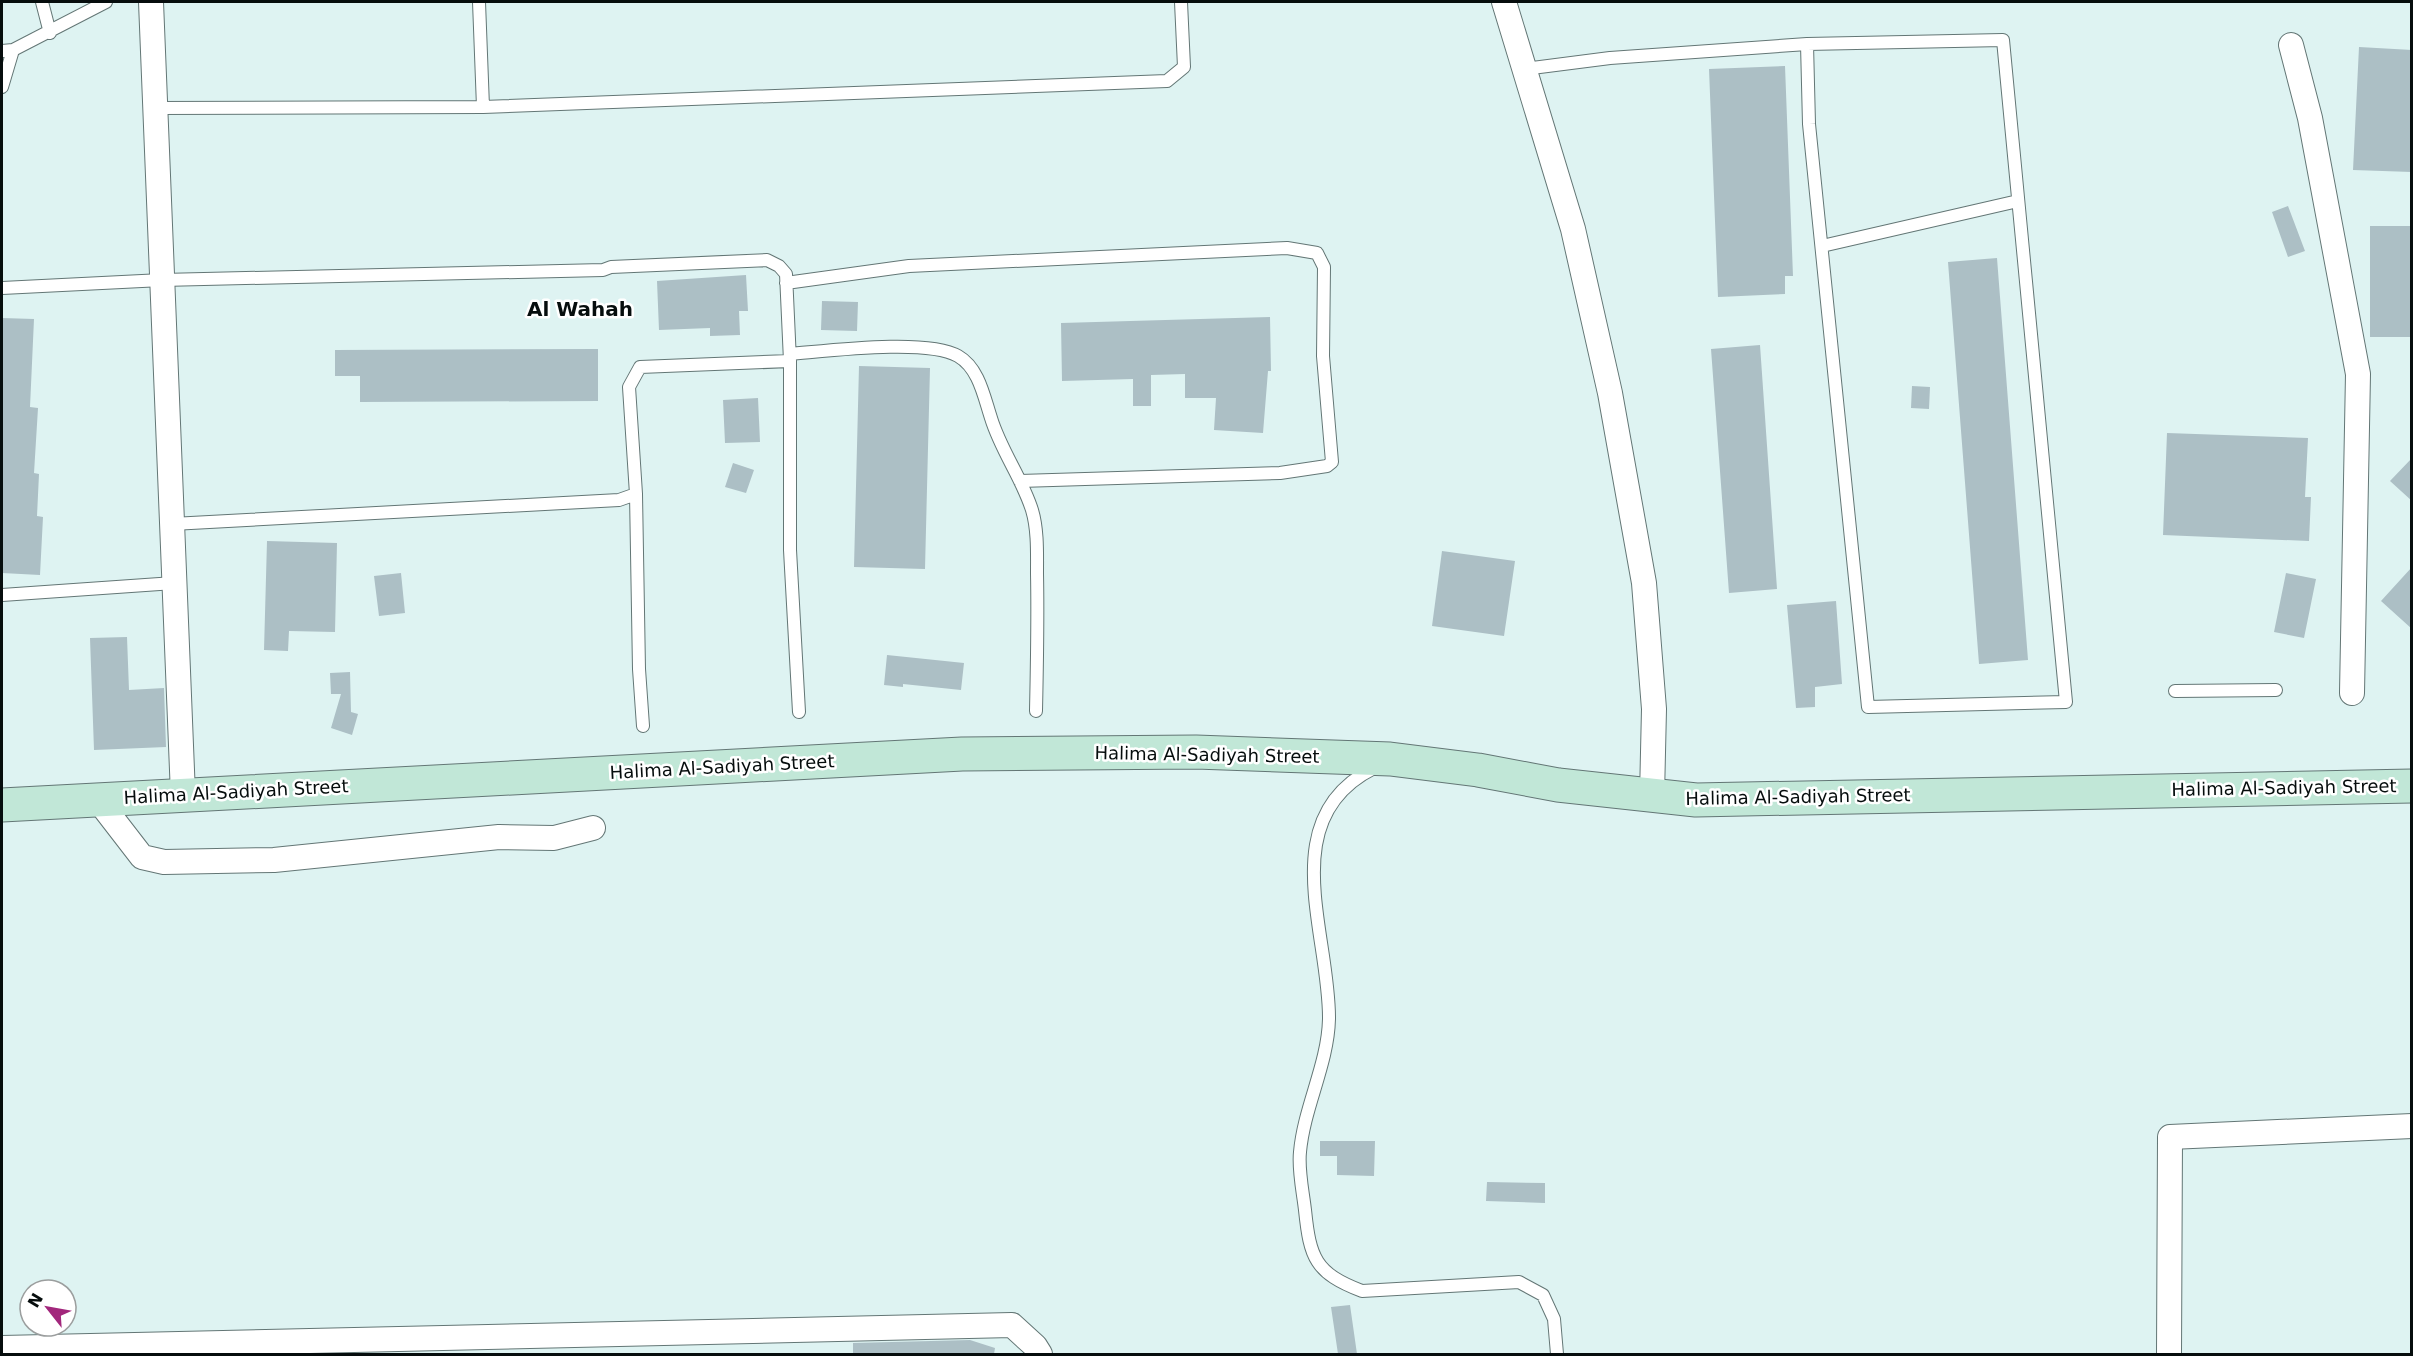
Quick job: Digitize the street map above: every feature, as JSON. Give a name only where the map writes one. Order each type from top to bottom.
[{"type":"street","points":[[151,2],[183,795]]},
{"type":"street","points":[[1504,2],[1573,229],[1618,437],[1644,583],[1654,709],[1652,796]]},
{"type":"street","points":[[2291,45],[2310,118],[2358,375],[2352,693]]},
{"type":"street","name":"Halima Al-Sadiyah Street","points":[[2,805],[962,754],[1196,752],[1390,759],[1478,770],[1558,785],[1696,801],[2412,786]]},
{"type":"street","points":[[98,800],[142,857],[164,862],[215,859],[274,860],[499,837],[554,838],[592,828]]},
{"type":"street","points":[[2169,1354],[2170,1137],[2412,1126]]},
{"type":"street","points":[[2,1348],[1012,1325],[1035,1346],[1040,1354]]},
{"type":"lane","points":[[42,2],[50,33]]},
{"type":"lane","points":[[2,87],[7,51],[50,33],[106,2]]},
{"type":"lane","points":[[479,2],[483,107]]},
{"type":"lane","points":[[155,108],[483,107],[1167,81],[1184,68],[1181,2]]},
{"type":"lane","points":[[1524,69],[1610,58],[1807,44],[2003,40],[2066,702],[1868,707],[1809,124],[1807,44]]},
{"type":"lane","points":[[1822,246],[2018,201]]},
{"type":"lane","points":[[786,283],[909,266],[1287,248],[1317,254],[1324,267],[1323,356],[1332,462],[1327,466],[1280,472],[1020,481]]},
{"type":"lane","points":[[2,288],[162,280],[603,270],[611,267],[767,260],[784,270],[786,283],[790,357],[790,550],[799,712]]},
{"type":"lane","points":[[643,726],[639,669],[636,494],[629,387],[640,367],[790,357],[868,348],[939,350],[956,355],[968,363],[987,398],[991,418],[1033,511],[1036,547],[1036,711]]},
{"type":"lane","points":[[172,524],[619,500],[636,494]]},
{"type":"lane","points":[[2,594],[174,583]]},
{"type":"lane","points":[[2175,691],[2276,690]]},
{"type":"lane","points":[[1390,759],[1352,779],[1333,800],[1321,825],[1315,858],[1314,910],[1326,970],[1329,1021],[1321,1067],[1312,1093],[1299,1154],[1309,1242],[1319,1266],[1342,1284],[1362,1291],[1518,1282],[1543,1295],[1554,1319],[1557,1354]]},
{"type":"building","points":[[2359,47],[2412,50],[2412,172],[2353,170]]},
{"type":"building","points":[[1785,66],[1793,276],[1785,276],[1785,294],[1718,297],[1709,69]]},
{"type":"building","points":[[2288,206],[2305,251],[2288,257],[2272,212]]},
{"type":"building","points":[[2370,226],[2412,226],[2412,337],[2370,337]]},
{"type":"building","points":[[1997,258],[2028,660],[1979,664],[1948,262]]},
{"type":"building","points":[[746,275],[748,311],[739,311],[740,335],[710,336],[710,328],[659,330],[657,281]]},
{"type":"building","points":[[822,301],[858,302],[857,331],[821,330]]},
{"type":"building","points":[[1270,317],[1271,371],[1268,371],[1263,433],[1214,430],[1216,398],[1185,398],[1185,374],[1151,375],[1151,406],[1133,406],[1133,379],[1062,381],[1061,323]]},
{"type":"building","points":[[2,318],[34,319],[30,407],[38,408],[34,473],[39,474],[37,516],[43,517],[40,575],[2,573]]},
{"type":"building","points":[[1760,345],[1777,589],[1729,593],[1711,349]]},
{"type":"building","points":[[598,349],[598,401],[360,402],[360,376],[335,376],[335,350]]},
{"type":"building","points":[[859,366],[930,368],[925,569],[854,567]]},
{"type":"building","points":[[1912,386],[1930,387],[1929,409],[1911,408]]},
{"type":"building","points":[[758,398],[760,442],[725,443],[723,400]]},
{"type":"building","points":[[2167,433],[2308,438],[2305,497],[2311,497],[2309,541],[2163,535]]},
{"type":"building","points":[[2412,458],[2412,501],[2390,481]]},
{"type":"building","points":[[733,463],[754,470],[746,493],[725,487]]},
{"type":"building","points":[[267,541],[337,543],[335,632],[289,631],[288,651],[264,650]]},
{"type":"building","points":[[1442,551],[1515,561],[1504,636],[1432,626]]},
{"type":"building","points":[[2412,567],[2412,629],[2381,601]]},
{"type":"building","points":[[401,573],[405,613],[379,616],[374,576]]},
{"type":"building","points":[[2286,573],[2316,579],[2304,638],[2274,632]]},
{"type":"building","points":[[1836,601],[1842,684],[1815,687],[1815,707],[1796,708],[1787,605]]},
{"type":"building","points":[[127,637],[129,690],[164,688],[166,747],[94,750],[90,638]]},
{"type":"building","points":[[887,655],[964,663],[961,690],[903,684],[903,687],[884,685]]},
{"type":"building","points":[[350,672],[351,712],[358,714],[352,735],[331,728],[341,694],[331,694],[330,673]]},
{"type":"building","points":[[1320,1141],[1375,1141],[1374,1176],[1337,1175],[1337,1156],[1320,1156]]},
{"type":"building","points":[[1487,1182],[1545,1183],[1545,1203],[1486,1201]]},
{"type":"building","points":[[1350,1305],[1357,1354],[1338,1354],[1331,1307]]},
{"type":"building","points":[[970,1340],[995,1348],[994,1354],[853,1354],[853,1343]]},
{"type":"district","name":"Al Wahah","points":[[580,309]]}]
